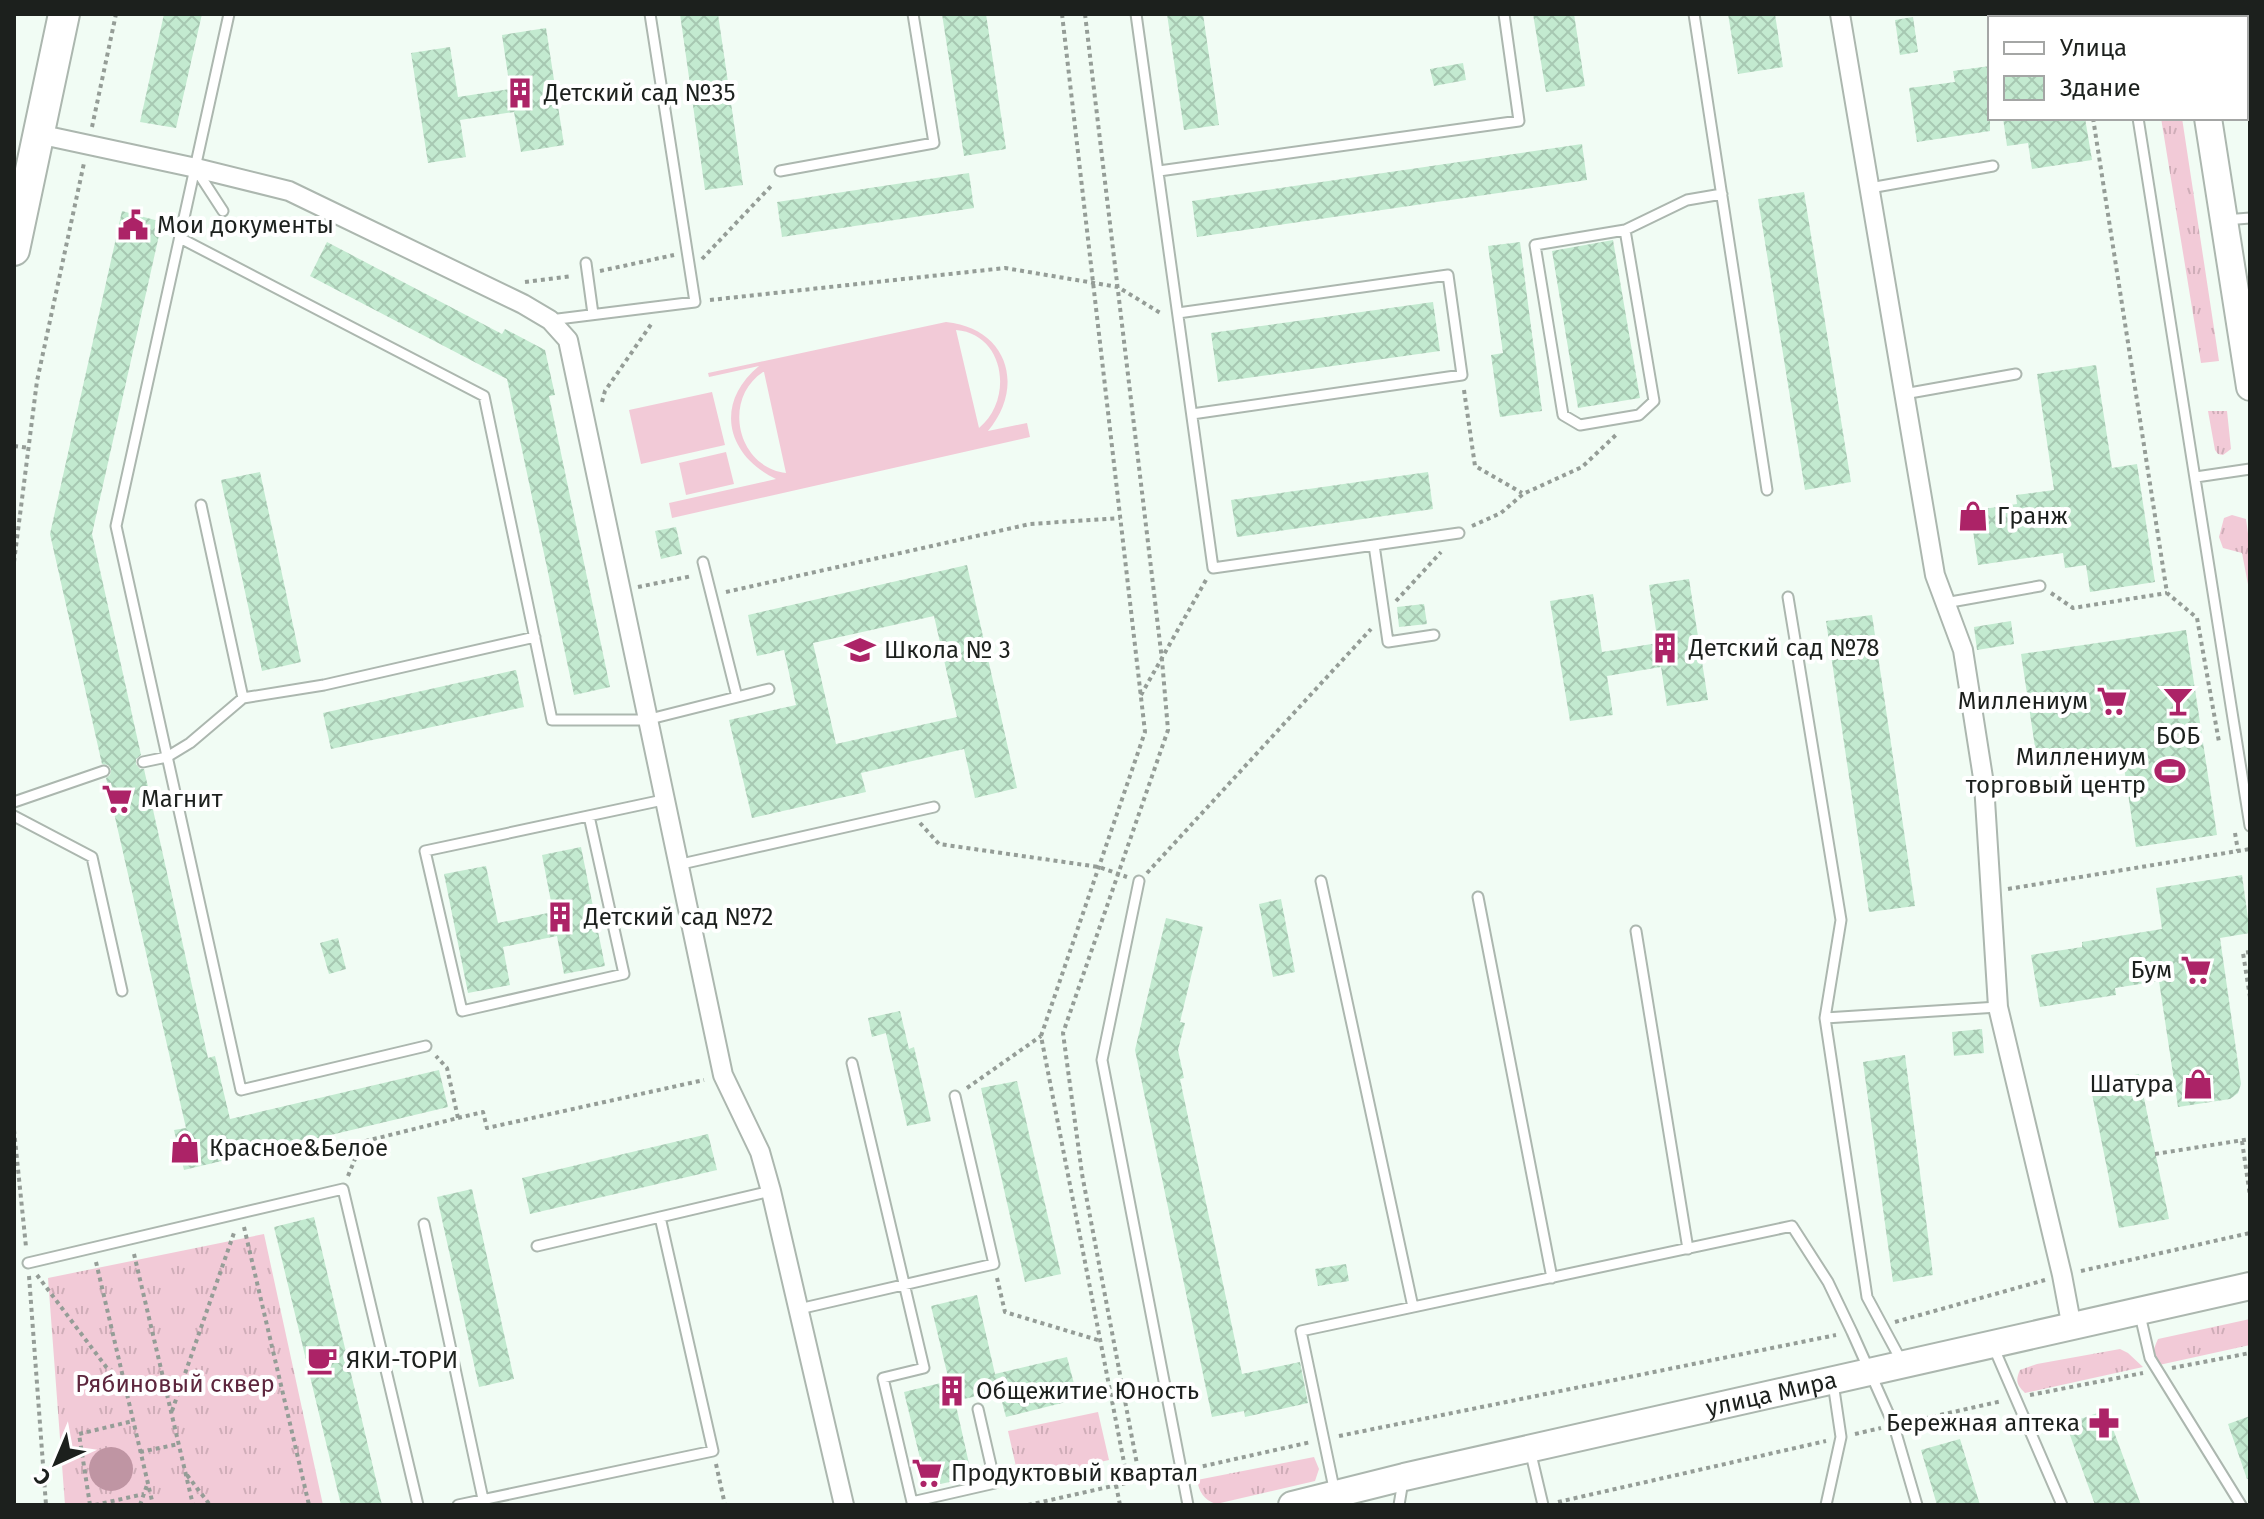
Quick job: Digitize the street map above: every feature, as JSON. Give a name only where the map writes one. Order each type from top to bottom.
[{"type":"main road","points":[[14,250],[64,14]]},
{"type":"main road","points":[[2209,120],[2238,219],[2250,387]]},
{"type":"main road","name":"улица Мира","points":[[1292,1505],[2250,1286]]},
{"type":"street","points":[[1840,14],[1935,575],[1963,650],[1984,784],[1998,1007],[2072,1328]]},
{"type":"street","points":[[38,134],[289,191],[523,304],[550,320],[568,340],[723,1075],[760,1152],[771,1191],[844,1505]]},
{"type":"lane","points":[[229,14],[116,526],[241,1090],[426,1046]]},
{"type":"lane","points":[[550,320],[695,302],[650,14]]},
{"type":"lane","points":[[780,171],[934,143],[913,14]]},
{"type":"lane","points":[[1136,14],[1213,568],[1459,533]]},
{"type":"lane","points":[[1159,171],[1519,121],[1504,14]]},
{"type":"lane","points":[[1694,14],[1767,490]]},
{"type":"lane","points":[[2138,120],[2250,826]]},
{"type":"lane","points":[[1870,188],[1993,166]]},
{"type":"lane","points":[[196,168],[223,211]]},
{"type":"lane","points":[[1625,230],[1654,401],[1639,415],[1580,425],[1563,415],[1535,245],[1625,230],[1687,200],[1722,194]]},
{"type":"lane","points":[[180,238],[484,396],[552,720],[646,720],[769,689]]},
{"type":"lane","points":[[586,263],[593,314]]},
{"type":"lane","points":[[1178,313],[1448,275],[1462,375],[1192,414]]},
{"type":"lane","points":[[1904,394],[2016,374]]},
{"type":"lane","points":[[2196,477],[2250,469]]},
{"type":"lane","points":[[201,505],[243,698]]},
{"type":"lane","points":[[1374,545],[1388,642],[1434,635]]},
{"type":"lane","points":[[703,562],[737,697]]},
{"type":"lane","points":[[1945,603],[2040,586]]},
{"type":"lane","points":[[1788,597],[1841,920],[1825,1018],[1867,1297],[1904,1365]]},
{"type":"lane","points":[[143,762],[167,757],[190,743],[243,698],[324,685],[535,637]]},
{"type":"lane","points":[[14,802],[104,771]]},
{"type":"lane","points":[[589,816],[624,974],[462,1011],[425,851],[663,800]]},
{"type":"lane","points":[[677,865],[934,807]]},
{"type":"lane","points":[[14,816],[92,857],[122,991]]},
{"type":"lane","points":[[1139,881],[1102,1060],[1188,1505]]},
{"type":"lane","points":[[1321,881],[1413,1307]]},
{"type":"lane","points":[[1478,897],[1552,1278]]},
{"type":"lane","points":[[1636,931],[1688,1249]]},
{"type":"lane","points":[[1825,1018],[1998,1007]]},
{"type":"lane","points":[[852,1063],[924,1368],[883,1378],[912,1502],[995,1483],[978,1409]]},
{"type":"lane","points":[[799,1309],[994,1264],[955,1096]]},
{"type":"lane","points":[[28,1263],[343,1189],[418,1505]]},
{"type":"lane","points":[[537,1246],[771,1191]]},
{"type":"lane","points":[[458,1505],[713,1451],[660,1217]]},
{"type":"lane","points":[[424,1224],[483,1499]]},
{"type":"lane","points":[[1335,1493],[1301,1331],[1792,1226],[1828,1282],[1852,1332],[1894,1426],[1917,1505]]},
{"type":"lane","points":[[2140,1312],[2150,1358],[2241,1505]]},
{"type":"lane","points":[[1993,1346],[2062,1505]]},
{"type":"lane","points":[[1826,1505],[1841,1437],[1833,1381]]},
{"type":"lane","points":[[1530,1449],[1543,1505]]},
{"type":"lane","points":[[1399,1505],[1404,1477]]},
{"type":"path","points":[[14,562],[37,381],[116,14]]},
{"type":"path","points":[[1062,14],[1145,732],[1041,1036],[1128,1483]]},
{"type":"path","points":[[1085,14],[1168,730],[1063,1033],[1082,1174],[1140,1480]]},
{"type":"path","points":[[2093,120],[2167,593],[2197,618],[2219,742]]},
{"type":"path","points":[[695,302],[1005,268],[1118,287],[1180,325]]},
{"type":"path","points":[[1462,375],[1475,466],[1523,494]]},
{"type":"path","points":[[910,813],[939,844],[1099,867],[1139,881],[1459,533],[1501,513],[1523,494],[1582,467],[1639,415]]},
{"type":"path","points":[[14,446],[29,448]]},
{"type":"path","points":[[712,596],[1030,524],[1120,518]]},
{"type":"path","points":[[1141,695],[1213,568]]},
{"type":"path","points":[[620,591],[706,573]]},
{"type":"path","points":[[2040,586],[2073,608],[2167,593]]},
{"type":"path","points":[[2233,820],[2238,851]]},
{"type":"path","points":[[1991,892],[2250,849]]},
{"type":"path","points":[[2250,952],[2243,953],[2250,997]]},
{"type":"path","points":[[955,1096],[1041,1036]]},
{"type":"path","points":[[426,1046],[447,1068],[458,1118]]},
{"type":"path","points":[[343,1189],[362,1142],[483,1112],[487,1128],[723,1075]]},
{"type":"path","points":[[14,1130],[28,1263],[46,1505]]},
{"type":"path","points":[[2155,1154],[2250,1139]]},
{"type":"path","points":[[2242,1141],[2250,1196]]},
{"type":"path","points":[[171,1414],[241,1213]]},
{"type":"path","points":[[241,1213],[309,1505]]},
{"type":"path","points":[[1881,1326],[2062,1275],[2250,1233]]},
{"type":"path","points":[[131,1239],[193,1505]]},
{"type":"path","points":[[92,1248],[153,1505]]},
{"type":"path","points":[[28,1263],[127,1394]]},
{"type":"path","points":[[994,1264],[1005,1312],[1101,1341]]},
{"type":"path","points":[[1028,1505],[1322,1440],[1852,1332]]},
{"type":"path","points":[[133,1421],[79,1434],[92,1505],[144,1494]]},
{"type":"path","points":[[140,1452],[179,1444]]},
{"type":"path","points":[[713,1451],[725,1505]]},
{"type":"path","points":[[185,1473],[210,1505]]},
{"type":"path","points":[[140,1505],[148,1483]]},
{"type":"path","points":[[1116,1485],[1120,1505]]},
{"type":"green space","points":[[2161,120],[2182,120],[2219,361],[2201,363]]},
{"type":"green space","points":[[946,322],[984,335],[996,347],[1004,362],[1006,396],[1000,414],[988,431],[1027,423],[1030,437],[672,518],[669,503],[776,479],[759,469],[746,456],[732,427],[731,412],[736,396],[745,380],[759,366],[709,377],[708,373]],"holes":[[[956,330],[972,334],[985,343],[994,355],[999,370],[997,401],[990,416],[979,428]],[[764,372],[786,473],[769,468],[756,458],[746,446],[741,430],[739,414],[742,398],[750,384]]]},
{"type":"green space","points":[[712,392],[725,445],[641,464],[629,410]]},
{"type":"green space","points":[[2208,411],[2227,411],[2231,449],[2223,455],[2215,450]]},
{"type":"green space","points":[[726,452],[734,484],[686,495],[679,463]]},
{"type":"green space","points":[[2232,515],[2246,519],[2250,548],[2250,595],[2242,553],[2223,548],[2219,537],[2224,518]]},
{"type":"green space","name":"Рябиновый сквер","points":[[264,1234],[323,1505],[65,1505],[48,1278]]},
{"type":"green space","points":[[2250,1319],[2250,1345],[2159,1365],[2155,1359],[2158,1339]]},
{"type":"green space","points":[[2120,1349],[2143,1367],[2025,1393],[2018,1383],[2020,1370],[2037,1364]]},
{"type":"green space","points":[[1098,1412],[1109,1460],[1019,1480],[1008,1431]]},
{"type":"green space","points":[[1314,1457],[1319,1469],[1315,1481],[1216,1504],[1205,1498],[1197,1480]]},
{"type":"shaded area","points":[[111,1447],[127,1453],[133,1469],[127,1485],[111,1491],[95,1485],[89,1469],[95,1453]]},
{"type":"building","points":[[164,14],[202,14],[176,128],[140,122]]},
{"type":"building","points":[[680,14],[718,14],[743,185],[705,190]]},
{"type":"building","points":[[942,14],[986,14],[1006,149],[964,156]]},
{"type":"building","points":[[1167,14],[1203,14],[1219,125],[1184,130]]},
{"type":"building","points":[[1533,14],[1574,14],[1585,86],[1546,92]]},
{"type":"building","points":[[1728,14],[1775,14],[1783,67],[1738,74]]},
{"type":"building","points":[[1913,17],[1918,52],[1900,55],[1895,20]]},
{"type":"building","name":"Детский сад №35","points":[[546,28],[564,145],[521,152],[514,112],[460,120],[466,157],[428,163],[411,53],[450,47],[458,97],[510,89],[502,35]]},
{"type":"building","points":[[1463,63],[1466,80],[1434,86],[1430,69]]},
{"type":"building","points":[[1988,66],[1990,131],[1917,142],[1909,88],[1955,82],[1953,71]]},
{"type":"building","points":[[2003,120],[2085,120],[2092,160],[2032,169],[2028,143],[2007,146]]},
{"type":"building","points":[[1582,144],[1587,180],[1197,237],[1192,201]]},
{"type":"building","points":[[969,173],[974,208],[782,237],[777,202]]},
{"type":"building","points":[[1804,192],[1851,482],[1805,490],[1758,199]]},
{"type":"building","points":[[122,211],[162,222],[92,534],[141,755],[136,759],[136,764],[144,769],[208,1058],[215,1056],[230,1119],[439,1070],[448,1107],[184,1170],[174,1130],[186,1128],[106,778],[111,769],[102,764],[50,534]]},
{"type":"building","points":[[1613,240],[1640,398],[1578,408],[1552,251]]},
{"type":"building","points":[[327,242],[502,334],[505,329],[545,350],[555,395],[549,396],[610,687],[574,695],[507,379],[310,276]]},
{"type":"building","points":[[1520,242],[1542,411],[1500,417],[1491,355],[1503,353],[1488,246]]},
{"type":"building","points":[[1433,302],[1440,351],[1218,382],[1211,333]]},
{"type":"building","points":[[2096,365],[2112,468],[2137,464],[2155,582],[2090,592],[2086,565],[2065,568],[2063,553],[1978,565],[1970,511],[2017,504],[2016,495],[2054,490],[2037,374]]},
{"type":"building","points":[[260,472],[301,662],[262,671],[221,480]]},
{"type":"building","points":[[1428,472],[1433,509],[1237,537],[1231,500]]},
{"type":"building","points":[[676,527],[682,554],[661,559],[655,531]]},
{"type":"building","points":[[967,565],[1017,788],[975,798],[964,749],[861,773],[866,792],[752,818],[729,720],[796,705],[784,650],[757,656],[748,615]],"holes":[[[934,616],[957,717],[836,744],[813,643]]]},
{"type":"building","name":"Детский сад №78","points":[[1689,579],[1708,700],[1667,706],[1661,667],[1607,676],[1613,715],[1570,721],[1550,601],[1593,594],[1602,652],[1658,643],[1649,585]]},
{"type":"building","points":[[1424,604],[1427,624],[1399,627],[1397,607]]},
{"type":"building","points":[[1872,615],[1915,906],[1869,912],[1826,621]]},
{"type":"building","points":[[2011,621],[2014,644],[1977,650],[1974,627]]},
{"type":"building","name":"Миллениум","points":[[2186,630],[2217,835],[2136,847],[2121,747],[2037,760],[2021,654]]},
{"type":"building","points":[[516,670],[524,707],[331,749],[323,713]]},
{"type":"building","name":"Детский сад №72","points":[[581,847],[605,966],[564,974],[557,936],[503,947],[510,985],[468,993],[444,874],[486,866],[498,923],[553,912],[542,855]]},
{"type":"building","name":"Бум","points":[[2242,875],[2250,933],[2220,938],[2241,1084],[2238,1093],[2230,1099],[2178,1107],[2159,981],[2115,988],[2116,995],[2040,1007],[2031,955],[2082,947],[2082,942],[2162,929],[2156,888]]},
{"type":"building","points":[[1281,899],[1295,972],[1273,977],[1259,904]]},
{"type":"building","points":[[1166,918],[1203,927],[1180,1022],[1185,1023],[1178,1050],[1184,1078],[1180,1079],[1242,1374],[1300,1362],[1308,1403],[1245,1417],[1244,1411],[1212,1417],[1135,1050]]},
{"type":"building","points":[[338,938],[346,969],[329,974],[320,943]]},
{"type":"building","points":[[900,1011],[909,1049],[914,1047],[931,1121],[907,1126],[886,1033],[872,1037],[868,1018]]},
{"type":"building","points":[[1982,1029],[1984,1053],[1954,1056],[1952,1032]]},
{"type":"building","points":[[1905,1055],[1933,1275],[1893,1282],[1863,1062]]},
{"type":"building","points":[[2139,1074],[2169,1219],[2119,1228],[2090,1084]]},
{"type":"building","points":[[1017,1081],[1061,1274],[1025,1282],[981,1088]]},
{"type":"building","points":[[708,1134],[717,1170],[530,1214],[522,1178]]},
{"type":"building","points":[[472,1189],[514,1379],[479,1387],[437,1197]]},
{"type":"building","points":[[314,1217],[382,1505],[341,1505],[274,1227]]},
{"type":"building","points":[[1346,1264],[1349,1281],[1318,1286],[1315,1269]]},
{"type":"building","name":"Общежитие Юность","points":[[977,1295],[995,1374],[1067,1357],[1078,1399],[1006,1417],[999,1391],[955,1401],[972,1477],[927,1487],[904,1392],[949,1381],[931,1306]]},
{"type":"building","points":[[2106,1410],[2141,1505],[2095,1505],[2066,1424]]},
{"type":"building","points":[[2250,1416],[2250,1478],[2247,1479],[2228,1424]]},
{"type":"building","points":[[1960,1439],[1980,1505],[1937,1505],[1921,1450]]},
{"type":"place","name":"Детский сад №35","points":[[520,93]]},
{"type":"place","name":"Мои документы","points":[[133,225]]},
{"type":"place","name":"Гранж","points":[[1973,516]]},
{"type":"place","name":"Детский сад №78","points":[[1665,648]]},
{"type":"place","name":"Школа № 3","points":[[860,650]]},
{"type":"place","name":"Миллениум","points":[[2112,701]]},
{"type":"place","name":"БОБ","points":[[2178,701]]},
{"type":"place","name":"Миллениум торговый центр","points":[[2170,771]]},
{"type":"place","name":"Магнит","points":[[117,799]]},
{"type":"place","name":"Детский сад №72","points":[[560,917]]},
{"type":"place","name":"Бум","points":[[2196,970]]},
{"type":"place","name":"Шатура","points":[[2198,1084]]},
{"type":"place","name":"Красное&Белое","points":[[185,1148]]},
{"type":"place","name":"ЯКИ-ТОРИ","points":[[322,1360]]},
{"type":"place","name":"Общежитие Юность","points":[[952,1391]]},
{"type":"place","name":"Бережная аптека","points":[[2104,1423]]},
{"type":"place","name":"Продуктовый квартал","points":[[927,1473]]}]
